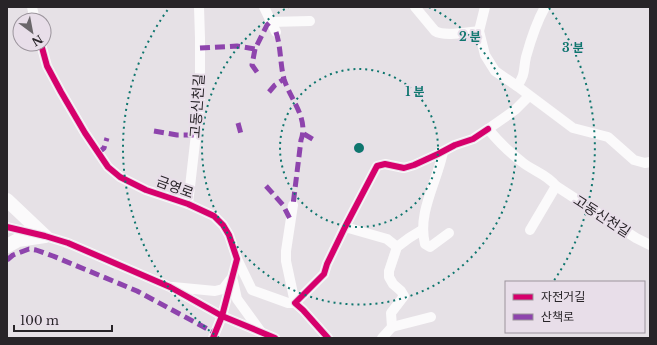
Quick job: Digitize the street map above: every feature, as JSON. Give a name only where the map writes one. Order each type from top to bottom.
[{"type":"highway","points":[[7,200],[45,236]]},
{"type":"highway","points":[[7,246],[18,240],[45,236]]},
{"type":"street","name":"고동신천길","points":[[188,204],[200,99],[199,7]]},
{"type":"street","points":[[264,7],[276,32]]},
{"type":"street","points":[[415,7],[438,33],[444,34],[479,31]]},
{"type":"street","points":[[485,7],[479,31],[485,55],[494,71],[517,86],[573,128],[608,137],[634,160],[645,163],[650,162]]},
{"type":"street","points":[[517,86],[525,74],[526,58],[534,28],[545,7]]},
{"type":"street","points":[[270,22],[310,21]]},
{"type":"street","name":"금영로","points":[[43,52],[47,66],[61,92],[85,133],[108,167],[120,176],[146,190],[188,204],[214,216],[223,225],[252,290],[288,303],[295,304],[328,338]]},
{"type":"street","points":[[295,304],[324,274],[327,264],[345,227],[377,166],[385,164],[404,168],[443,152],[455,145],[473,139],[514,110],[529,96]]},
{"type":"street","name":"고동신천길","points":[[488,129],[522,162],[544,175],[556,186],[636,238],[650,245]]},
{"type":"street","points":[[443,152],[427,203],[422,230],[425,244],[428,247],[449,233]]},
{"type":"street","points":[[530,230],[556,186]]},
{"type":"street","points":[[293,205],[286,251],[286,261],[295,304]]},
{"type":"street","points":[[7,227],[68,243],[170,287],[222,316],[275,338]]},
{"type":"street","points":[[345,227],[387,239],[397,247]]},
{"type":"street","points":[[392,327],[391,313],[404,296],[393,284],[389,276],[389,271],[397,247],[422,230]]},
{"type":"street","points":[[213,338],[222,316],[237,259]]},
{"type":"street","points":[[170,287],[215,292],[223,290],[233,275]]},
{"type":"street","points":[[233,275],[237,299],[262,332]]},
{"type":"street","points":[[382,338],[392,327],[431,317]]},
{"type":"marked path","points":[[200,48],[237,46],[255,49],[270,22]]},
{"type":"marked path","points":[[276,32],[284,79],[301,116],[303,124],[293,205]]},
{"type":"marked path","points":[[255,49],[252,65],[259,75]]},
{"type":"marked path","points":[[269,92],[275,85],[284,79]]},
{"type":"marked path","points":[[238,123],[241,134]]},
{"type":"marked path","points":[[154,131],[177,135],[196,135]]},
{"type":"marked path","points":[[304,134],[316,141]]},
{"type":"marked path","points":[[98,153],[104,148],[107,138]]},
{"type":"marked path","points":[[266,186],[283,205],[291,221]]},
{"type":"marked path","points":[[7,260],[13,255],[29,249],[36,250],[137,291],[215,333]]},
{"type":"cycle path","points":[[43,52],[47,66],[61,92],[85,133],[108,167],[120,177],[146,190],[188,204],[214,216],[223,225],[229,235],[237,259],[222,316],[213,338]]},
{"type":"cycle path","points":[[328,338],[295,303],[324,274],[327,264],[345,227],[377,166],[385,164],[404,168],[414,165],[455,145],[473,139],[488,129]]},
{"type":"cycle path","points":[[7,227],[68,243],[170,287],[222,316],[275,338]]}]
